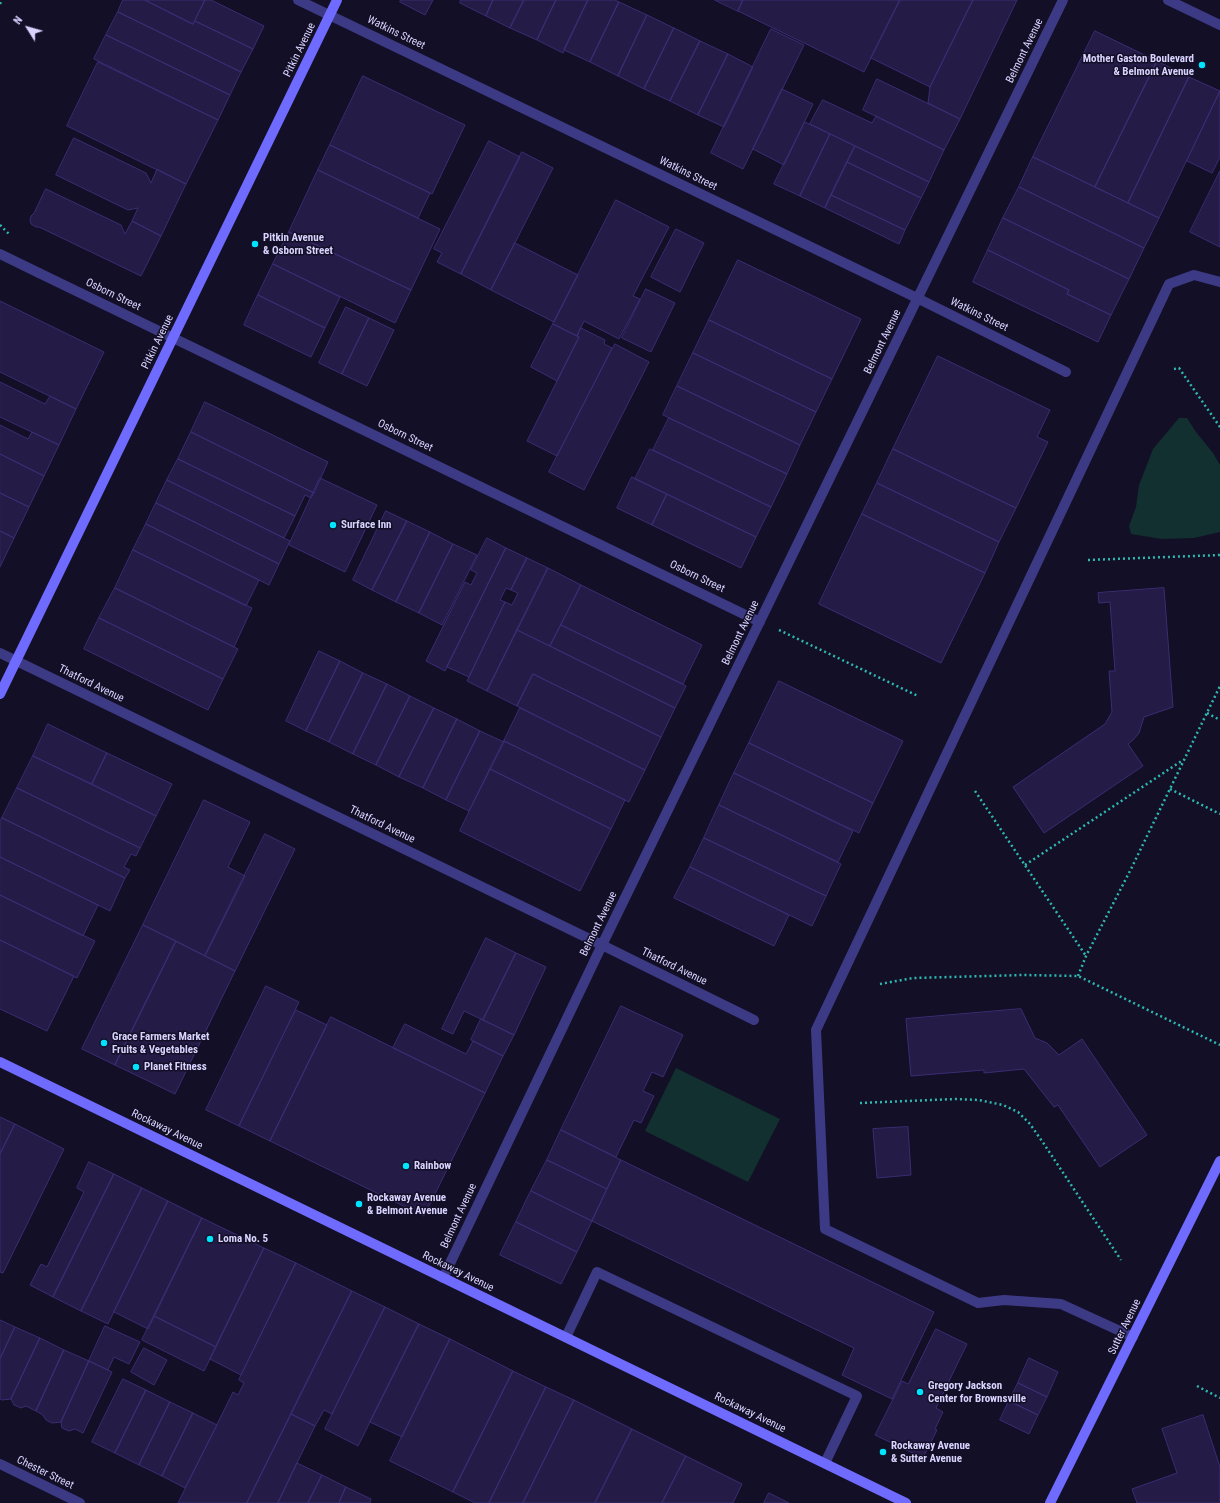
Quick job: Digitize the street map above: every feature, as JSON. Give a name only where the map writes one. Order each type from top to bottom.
[{"type":"street","name":"Watkins Street","points":[[298,0],[918,298],[1066,372]]},
{"type":"street","name":"Pitkin Avenue","points":[[0,694],[337,0]]},
{"type":"street","name":"Belmont Avenue","points":[[443,1278],[602,944],[1063,0]]},
{"type":"street","points":[[1168,0],[1220,26]]},
{"type":"street","name":"Osborn Street","points":[[0,254],[760,622]]},
{"type":"street","points":[[1133,1338],[1061,1304],[1004,1300],[978,1303],[825,1229],[816,1030],[1169,284],[1194,275],[1220,282]]},
{"type":"street","name":"Thatford Avenue","points":[[0,653],[602,944],[754,1020]]},
{"type":"street","name":"Rockaway Avenue","points":[[0,1062],[906,1503]]},
{"type":"street","name":"Sutter Avenue","points":[[1050,1503],[1220,1161]]},
{"type":"street","points":[[566,1337],[597,1272],[858,1396],[825,1463]]},
{"type":"street","name":"Chester Street","points":[[0,1464],[80,1503]]},
{"type":"path","points":[[0,4],[2,0]]},
{"type":"path","points":[[1174,369],[1179,368],[1220,427]]},
{"type":"path","points":[[1088,560],[1220,555]]},
{"type":"path","points":[[760,622],[918,696]]},
{"type":"path","points":[[1078,976],[1086,956],[1131,869],[1220,686]]},
{"type":"path","points":[[1207,713],[1220,720]]},
{"type":"path","points":[[1025,865],[1184,759]]},
{"type":"path","points":[[1170,789],[1220,814]]},
{"type":"path","points":[[975,791],[1086,956]]},
{"type":"path","points":[[880,984],[913,978],[1024,974],[1078,976],[1220,1045]]},
{"type":"path","points":[[860,1103],[955,1099],[979,1100],[1003,1105],[1018,1112],[1030,1124],[1044,1144],[1121,1260]]},
{"type":"path","points":[[1197,1386],[1220,1398]]},
{"type":"green space","points":[[1179,418],[1187,418],[1220,465],[1220,532],[1194,538],[1162,539],[1131,534],[1129,526],[1136,507],[1139,485],[1153,449]]},
{"type":"green space","points":[[676,1068],[780,1119],[748,1182],[645,1131]]},
{"type":"building","points":[[123,0],[145,0],[193,24],[195,21],[253,49],[241,72],[118,12]]},
{"type":"building","points":[[145,0],[205,0],[193,24]]},
{"type":"building","points":[[205,0],[211,0],[264,26],[253,49],[195,21]]},
{"type":"building","points":[[401,0],[433,0],[425,15],[400,2]]},
{"type":"building","points":[[461,0],[493,0],[486,16],[460,3]]},
{"type":"building","points":[[493,0],[524,0],[510,28],[486,16]]},
{"type":"building","points":[[524,0],[556,0],[537,40],[510,28]]},
{"type":"building","points":[[556,0],[588,0],[563,53],[537,40]]},
{"type":"building","points":[[588,0],[615,0],[619,2],[590,62],[564,50]]},
{"type":"building","points":[[715,0],[743,0],[738,11]]},
{"type":"building","points":[[743,0],[900,0],[864,72],[738,11]]},
{"type":"building","points":[[900,0],[973,0],[930,87],[871,58]]},
{"type":"building","points":[[973,0],[1017,0],[960,119],[928,103],[930,87]]},
{"type":"building","points":[[619,2],[647,15],[618,76],[590,62]]},
{"type":"building","points":[[118,12],[241,72],[230,95],[106,35]]},
{"type":"building","points":[[647,15],[674,28],[644,89],[618,76]]},
{"type":"building","points":[[674,28],[700,41],[670,101],[644,89]]},
{"type":"building","points":[[771,29],[804,45],[743,169],[711,153]]},
{"type":"building","points":[[1095,31],[1157,61],[1095,187],[1033,157]]},
{"type":"building","points":[[106,35],[230,95],[218,120],[94,59]]},
{"type":"building","points":[[700,41],[728,54],[698,115],[670,101]]},
{"type":"building","points":[[728,54],[753,67],[724,127],[698,115]]},
{"type":"building","points":[[1157,61],[1189,77],[1128,203],[1095,187]]},
{"type":"building","points":[[98,62],[218,120],[186,184],[67,126]]},
{"type":"building","points":[[363,76],[465,125],[432,194],[330,145]]},
{"type":"building","points":[[1189,77],[1220,91],[1159,218],[1128,203]]},
{"type":"building","points":[[877,79],[960,119],[944,150],[863,110]]},
{"type":"building","points":[[782,89],[813,104],[784,165],[753,149]]},
{"type":"building","points":[[1220,91],[1220,157],[1212,173],[1187,161]]},
{"type":"building","points":[[823,100],[872,123],[876,116],[944,150],[929,182],[810,124]]},
{"type":"building","points":[[805,122],[830,134],[800,196],[774,184]]},
{"type":"building","points":[[830,134],[855,146],[825,208],[800,196]]},
{"type":"building","points":[[74,138],[146,173],[151,183],[157,169],[186,184],[161,236],[132,221],[138,208],[128,210],[56,175]]},
{"type":"building","points":[[489,141],[520,157],[461,274],[437,262],[442,253],[434,249]]},
{"type":"building","points":[[330,145],[430,193],[418,218],[318,170]]},
{"type":"building","points":[[855,146],[929,182],[921,198],[847,162]]},
{"type":"building","points":[[522,152],[553,168],[491,290],[461,274]]},
{"type":"building","points":[[1033,157],[1159,218],[1144,248],[1019,187]]},
{"type":"building","points":[[847,162],[921,198],[905,230],[831,195]]},
{"type":"building","points":[[318,170],[440,229],[411,290],[289,232]]},
{"type":"building","points":[[1220,171],[1220,247],[1190,232]]},
{"type":"building","points":[[1019,187],[1144,248],[1129,279],[1003,218]]},
{"type":"building","points":[[46,189],[121,225],[125,234],[132,221],[161,236],[141,276],[31,224],[31,216]]},
{"type":"building","points":[[831,195],[905,230],[899,244],[825,208]]},
{"type":"building","points":[[616,200],[669,227],[633,296],[640,299],[619,339],[584,321],[577,336],[553,324]]},
{"type":"building","points":[[1003,218],[1129,279],[1111,315],[1067,294],[1069,290],[988,250]]},
{"type":"building","points":[[676,229],[704,243],[680,292],[651,277]]},
{"type":"building","points":[[289,232],[411,290],[395,323],[273,264]]},
{"type":"building","points":[[515,243],[578,275],[554,322],[491,290]]},
{"type":"building","points":[[988,250],[1069,290],[1067,294],[1111,315],[1098,342],[973,282]]},
{"type":"building","points":[[738,260],[861,319],[832,379],[709,320]]},
{"type":"building","points":[[273,264],[340,297],[325,328],[258,295]]},
{"type":"building","points":[[646,289],[675,303],[651,352],[622,338]]},
{"type":"building","points":[[258,295],[325,328],[311,357],[244,325]]},
{"type":"building","points":[[0,301],[104,352],[76,409],[0,372]]},
{"type":"building","points":[[346,307],[369,318],[342,374],[319,363]]},
{"type":"building","points":[[369,318],[394,330],[367,386],[342,374]]},
{"type":"building","points":[[709,320],[832,379],[816,412],[693,353]]},
{"type":"building","points":[[553,324],[579,337],[557,381],[531,367]]},
{"type":"building","points":[[581,328],[605,340],[604,344],[612,348],[557,456],[527,441],[579,337],[577,336]]},
{"type":"building","points":[[615,344],[649,362],[584,490],[549,472]]},
{"type":"building","points":[[693,353],[816,412],[800,445],[677,386]]},
{"type":"building","points":[[938,356],[1050,410],[1037,437],[1048,442],[1016,508],[893,449]]},
{"type":"building","points":[[0,382],[45,404],[50,396],[76,409],[59,445],[0,417]]},
{"type":"building","points":[[677,386],[800,445],[787,474],[663,415]]},
{"type":"building","points":[[205,402],[328,462],[314,493],[191,432]]},
{"type":"building","points":[[669,418],[787,474],[771,507],[653,450]]},
{"type":"building","points":[[0,425],[28,439],[32,432],[59,445],[44,476],[0,454]]},
{"type":"building","points":[[191,432],[314,493],[311,498],[305,495],[295,516],[178,459]]},
{"type":"building","points":[[650,449],[771,507],[756,537],[635,479]]},
{"type":"building","points":[[893,449],[1016,508],[999,542],[877,483]]},
{"type":"building","points":[[0,454],[44,476],[29,507],[0,493]]},
{"type":"building","points":[[178,459],[295,516],[284,538],[167,480]]},
{"type":"building","points":[[632,477],[667,494],[652,525],[617,508]]},
{"type":"building","name":"Surface Inn","points":[[320,478],[377,505],[345,572],[289,545]]},
{"type":"building","points":[[167,480],[290,541],[279,564],[156,503]]},
{"type":"building","points":[[877,483],[999,542],[985,573],[862,514]]},
{"type":"building","points":[[0,493],[29,507],[14,538],[0,531]]},
{"type":"building","points":[[667,494],[756,537],[741,568],[652,525]]},
{"type":"building","points":[[156,503],[279,564],[269,585],[146,524]]},
{"type":"building","points":[[386,511],[407,521],[372,590],[353,580]]},
{"type":"building","points":[[862,514],[985,573],[941,663],[819,604]]},
{"type":"building","points":[[407,521],[430,532],[396,602],[372,590]]},
{"type":"building","points":[[146,524],[259,580],[246,606],[133,550]]},
{"type":"building","points":[[0,531],[14,538],[0,567]]},
{"type":"building","points":[[430,532],[453,544],[419,613],[396,602]]},
{"type":"building","points":[[487,538],[506,548],[445,671],[426,661],[465,582],[471,585],[477,573],[471,570]]},
{"type":"building","points":[[453,544],[477,555],[442,625],[419,613]]},
{"type":"building","points":[[506,548],[527,558],[511,590],[506,588],[500,600],[505,602],[469,677],[447,667]]},
{"type":"building","points":[[133,550],[252,608],[234,647],[115,588]]},
{"type":"building","points":[[527,558],[548,568],[487,691],[467,681],[505,602],[512,605],[518,593],[511,590]]},
{"type":"building","points":[[548,568],[581,585],[550,646],[517,630]]},
{"type":"building","points":[[581,585],[702,645],[683,684],[561,625]]},
{"type":"building","points":[[115,588],[238,649],[223,679],[99,618]]},
{"type":"building","points":[[1164,588],[1173,707],[1144,717],[1139,733],[1128,744],[1143,766],[1044,833],[1013,787],[1105,724],[1112,712],[1109,671],[1115,671],[1110,602],[1099,603],[1098,593]]},
{"type":"building","points":[[99,618],[223,679],[208,710],[84,649]]},
{"type":"building","points":[[561,625],[686,686],[675,708],[550,646]]},
{"type":"building","points":[[517,630],[675,708],[661,737],[533,674],[517,706],[487,691]]},
{"type":"building","points":[[319,651],[340,661],[306,731],[286,721]]},
{"type":"building","points":[[340,661],[363,673],[329,742],[306,731]]},
{"type":"building","points":[[363,673],[387,684],[353,754],[329,742]]},
{"type":"building","points":[[533,674],[661,737],[645,770],[517,706]]},
{"type":"building","points":[[779,681],[903,741],[873,803],[749,743]]},
{"type":"building","points":[[387,684],[410,696],[376,765],[353,754]]},
{"type":"building","points":[[410,696],[434,708],[399,777],[376,765]]},
{"type":"building","points":[[434,708],[457,719],[423,788],[399,777]]},
{"type":"building","points":[[520,708],[645,770],[629,802],[504,741]]},
{"type":"building","points":[[457,719],[480,731],[446,800],[423,788]]},
{"type":"building","points":[[48,724],[107,753],[92,784],[33,756]]},
{"type":"building","points":[[480,731],[504,742],[469,811],[446,800]]},
{"type":"building","points":[[504,741],[625,800],[611,829],[490,769]]},
{"type":"building","points":[[749,743],[873,803],[859,833],[734,773]]},
{"type":"building","points":[[107,753],[172,784],[156,816],[92,784]]},
{"type":"building","points":[[33,756],[156,816],[140,848],[17,788]]},
{"type":"building","points":[[490,769],[611,829],[580,891],[460,831]]},
{"type":"building","points":[[734,773],[853,831],[838,862],[719,805]]},
{"type":"building","points":[[17,788],[140,848],[136,856],[131,854],[124,867],[130,870],[125,878],[2,818]]},
{"type":"building","points":[[204,800],[250,822],[228,867],[245,876],[205,956],[143,925]]},
{"type":"building","points":[[719,805],[841,864],[826,896],[704,838]]},
{"type":"building","points":[[2,818],[125,878],[110,911],[0,857],[0,822]]},
{"type":"building","points":[[265,834],[295,849],[235,971],[205,956]]},
{"type":"building","points":[[704,838],[826,896],[812,926],[690,867]]},
{"type":"building","points":[[0,857],[98,905],[83,936],[0,895]]},
{"type":"building","points":[[690,867],[789,915],[774,946],[674,898]]},
{"type":"building","points":[[0,895],[95,941],[77,978],[0,940]]},
{"type":"building","points":[[143,925],[176,941],[115,1065],[82,1049]]},
{"type":"building","points":[[486,938],[516,953],[483,1020],[464,1011],[453,1034],[442,1029]]},
{"type":"building","points":[[0,940],[74,976],[47,1031],[0,1009]]},
{"type":"building","points":[[176,941],[235,971],[175,1094],[115,1065]]},
{"type":"building","points":[[516,953],[546,967],[514,1035],[483,1020]]},
{"type":"building","points":[[266,986],[299,1002],[239,1126],[206,1110]]},
{"type":"building","points":[[621,1006],[683,1035],[663,1077],[652,1072],[643,1091],[654,1096],[641,1123],[634,1120],[616,1157],[561,1130]]},
{"type":"building","points":[[1021,1009],[1035,1038],[1047,1043],[1059,1055],[1082,1039],[1147,1135],[1100,1167],[1058,1105],[1054,1107],[1024,1069],[984,1073],[984,1070],[911,1076],[906,1019]]},
{"type":"building","points":[[296,1010],[327,1025],[270,1141],[239,1126]]},
{"type":"building","points":[[331,1017],[485,1093],[424,1216],[270,1141]]},
{"type":"building","points":[[481,1019],[514,1035],[503,1056],[471,1040]]},
{"type":"building","points":[[405,1024],[466,1054],[473,1041],[503,1056],[485,1093],[393,1048]]},
{"type":"building","points":[[0,1117],[15,1124],[0,1154]]},
{"type":"building","points":[[15,1124],[64,1149],[3,1273],[0,1272],[0,1154]]},
{"type":"building","points":[[908,1127],[911,1175],[877,1178],[873,1129]]},
{"type":"building","points":[[561,1130],[621,1160],[607,1189],[547,1160]]},
{"type":"building","points":[[547,1160],[607,1189],[592,1221],[531,1191]]},
{"type":"building","points":[[621,1160],[934,1312],[892,1399],[842,1375],[854,1348],[592,1221]]},
{"type":"building","points":[[89,1162],[114,1174],[53,1297],[30,1285],[41,1264],[47,1267],[84,1192],[77,1188]]},
{"type":"building","points":[[114,1174],[142,1188],[81,1311],[53,1297]]},
{"type":"building","points":[[142,1188],[168,1201],[108,1324],[81,1311]]},
{"type":"building","points":[[531,1191],[592,1221],[577,1252],[516,1222]]},
{"type":"building","points":[[168,1201],[202,1218],[148,1329],[114,1312]]},
{"type":"building","points":[[202,1218],[264,1248],[216,1347],[154,1316]]},
{"type":"building","points":[[516,1222],[577,1252],[561,1284],[500,1255]]},
{"type":"building","points":[[264,1248],[296,1263],[241,1375],[210,1359]]},
{"type":"building","points":[[296,1263],[352,1291],[247,1503],[178,1503],[233,1392],[238,1395],[244,1383],[239,1380]]},
{"type":"building","points":[[352,1291],[385,1307],[332,1414],[324,1410],[315,1426],[291,1414]]},
{"type":"building","points":[[385,1307],[419,1324],[358,1446],[325,1429]]},
{"type":"building","points":[[154,1316],[216,1347],[204,1371],[142,1340]]},
{"type":"building","points":[[0,1320],[15,1327],[0,1359]]},
{"type":"building","points":[[419,1324],[450,1339],[402,1437],[370,1422]]},
{"type":"building","points":[[105,1326],[140,1342],[129,1364],[114,1357],[108,1370],[89,1361]]},
{"type":"building","points":[[15,1327],[40,1338],[11,1399],[2,1400],[0,1399],[0,1359]]},
{"type":"building","name":"Gregory Jackson Center for Brownsville","points":[[936,1329],[967,1344],[936,1408],[943,1412],[935,1429],[937,1430],[923,1458],[875,1435],[902,1381],[908,1384]]},
{"type":"building","points":[[40,1338],[64,1350],[36,1411],[26,1406],[21,1408],[14,1405],[11,1399]]},
{"type":"building","points":[[450,1339],[513,1371],[453,1492],[390,1461]]},
{"type":"building","points":[[144,1348],[167,1360],[154,1385],[131,1372]]},
{"type":"building","points":[[64,1350],[89,1361],[61,1422],[52,1423],[36,1411]]},
{"type":"building","points":[[1029,1358],[1058,1372],[1047,1397],[1018,1383]]},
{"type":"building","points":[[89,1361],[112,1372],[83,1433],[75,1429],[69,1431],[62,1428],[61,1422]]},
{"type":"building","points":[[513,1371],[546,1387],[489,1503],[475,1503],[453,1492]]},
{"type":"building","points":[[123,1379],[146,1390],[115,1453],[92,1442]]},
{"type":"building","points":[[1018,1383],[1047,1397],[1038,1415],[1009,1401]]},
{"type":"building","points":[[546,1387],[574,1400],[523,1503],[489,1503]]},
{"type":"building","points":[[146,1390],[170,1402],[139,1465],[115,1453]]},
{"type":"building","points":[[574,1400],[632,1429],[595,1503],[523,1503]]},
{"type":"building","points":[[1009,1401],[1038,1415],[1029,1434],[1000,1420]]},
{"type":"building","points":[[170,1402],[193,1413],[162,1476],[139,1465]]},
{"type":"building","points":[[193,1413],[217,1425],[185,1488],[162,1476]]},
{"type":"building","points":[[291,1414],[315,1426],[278,1503],[247,1503]]},
{"type":"building","points":[[1203,1415],[1220,1467],[1220,1503],[1137,1503],[1132,1489],[1177,1473],[1162,1429]]},
{"type":"building","points":[[632,1429],[686,1456],[662,1503],[595,1503]]},
{"type":"building","points":[[686,1456],[742,1484],[733,1503],[662,1503]]},
{"type":"building","points":[[297,1463],[322,1475],[308,1503],[278,1503]]},
{"type":"building","points":[[322,1475],[346,1487],[339,1503],[308,1503]]},
{"type":"building","points":[[346,1487],[371,1499],[370,1503],[339,1503]]},
{"type":"building","points":[[769,1493],[789,1503],[764,1503]]},
{"type":"place","name":"Mother Gaston Boulevard & Belmont Avenue","points":[[1202,65]]},
{"type":"place","name":"Pitkin Avenue & Osborn Street","points":[[255,244]]},
{"type":"place","name":"Surface Inn","points":[[333,525]]},
{"type":"place","name":"Grace Farmers Market Fruits & Vegetables","points":[[104,1043]]},
{"type":"place","name":"Planet Fitness","points":[[136,1067]]},
{"type":"place","name":"Rainbow","points":[[406,1166]]},
{"type":"place","name":"Rockaway Avenue & Belmont Avenue","points":[[359,1204]]},
{"type":"place","name":"Loma No. 5","points":[[210,1239]]},
{"type":"place","name":"Gregory Jackson Center for Brownsville","points":[[920,1392]]},
{"type":"place","name":"Rockaway Avenue & Sutter Avenue","points":[[883,1452]]}]
